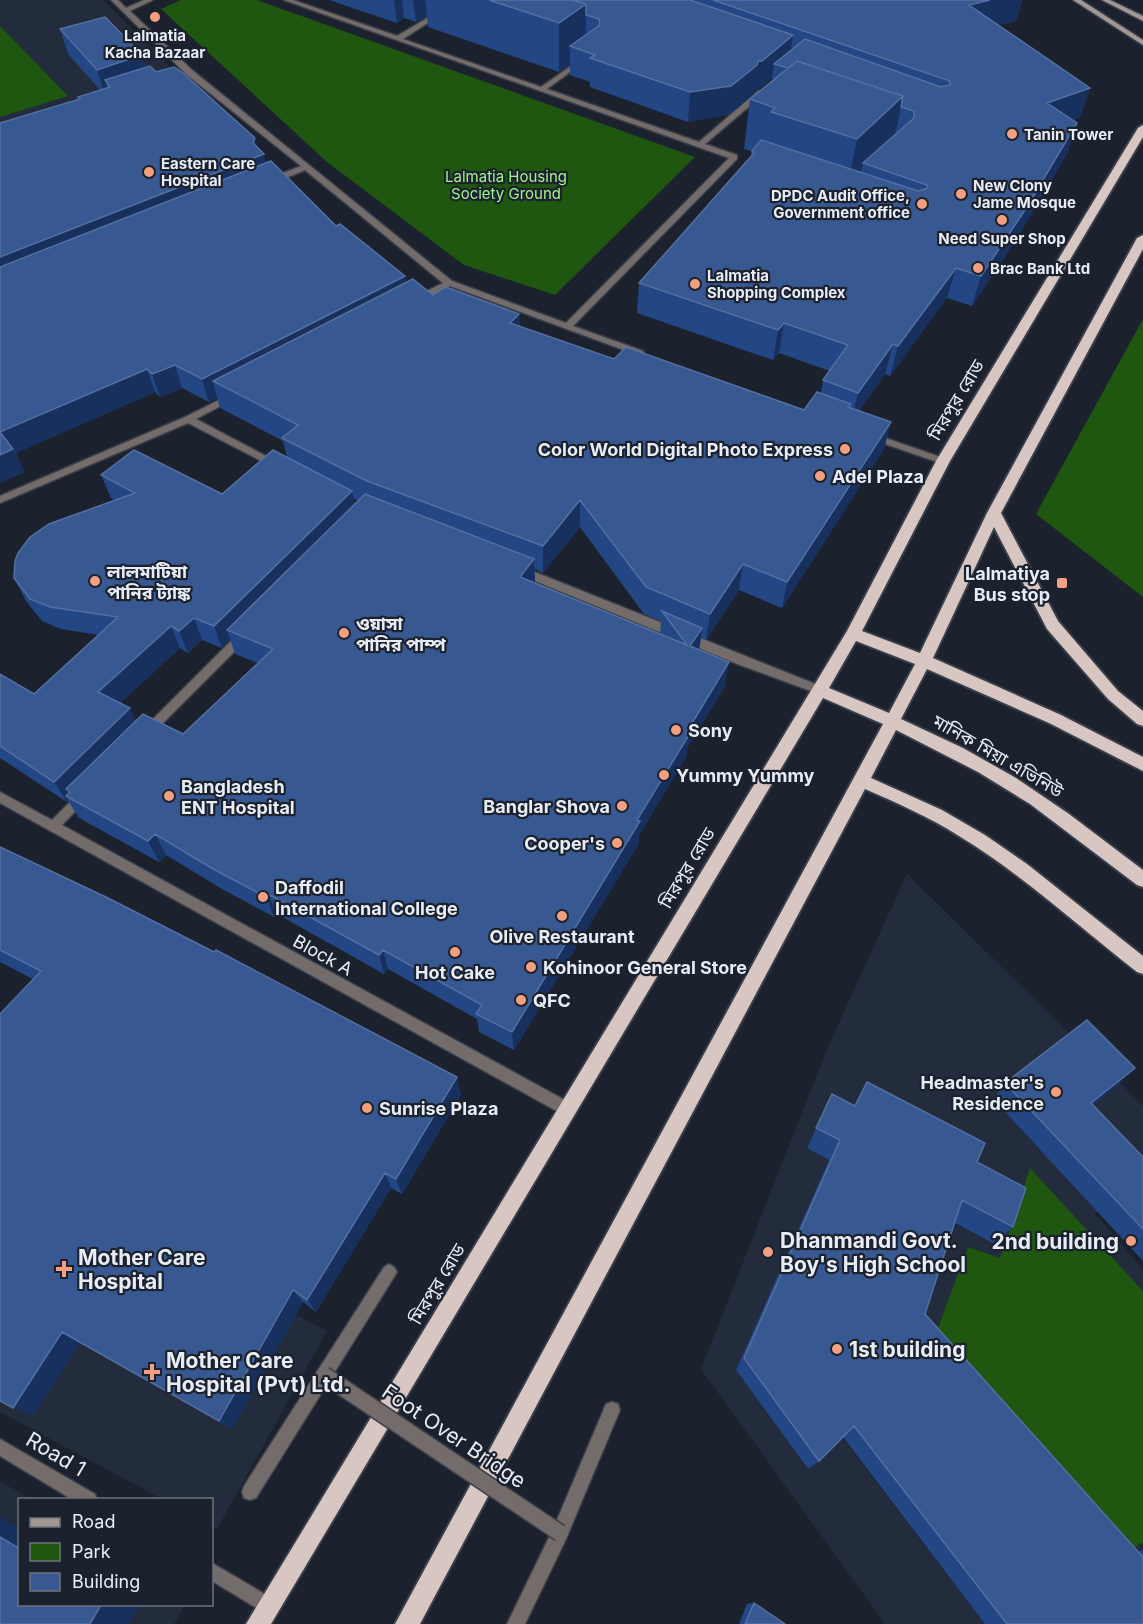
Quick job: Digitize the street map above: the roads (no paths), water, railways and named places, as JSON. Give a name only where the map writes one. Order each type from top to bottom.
[{"type":"highway","name":"মিরপুর রোড","points":[[258,1624],[853,634],[944,461],[1143,128]]},
{"type":"highway","points":[[407,1624],[893,721],[994,513],[1143,238]]},
{"type":"highway","points":[[994,513],[1052,625],[1113,695],[1143,720]]},
{"type":"highway","points":[[853,634],[924,661],[1055,719],[1143,765]]},
{"type":"highway","name":"মানিক মিয়া এভিনিউ","points":[[819,690],[893,721],[955,752],[1037,800],[1143,880]]},
{"type":"highway","points":[[860,780],[931,811],[980,840],[1035,879],[1143,966]]},
{"type":"main road","points":[[1076,0],[1143,43]]},
{"type":"main road","points":[[1105,0],[1143,19]]},
{"type":"street","points":[[114,0],[189,72],[449,283],[645,355]]},
{"type":"street","points":[[125,11],[150,0]]},
{"type":"street","points":[[287,0],[745,160]]},
{"type":"street","points":[[398,39],[452,6]]},
{"type":"street","points":[[542,89],[587,57]]},
{"type":"street","points":[[178,76],[189,72]]},
{"type":"street","points":[[700,144],[767,88]]},
{"type":"street","points":[[567,327],[734,157]]},
{"type":"street","points":[[261,185],[306,167]]},
{"type":"street","points":[[407,304],[449,283]]},
{"type":"street","points":[[0,500],[188,419],[240,392]]},
{"type":"street","points":[[188,419],[283,468]]},
{"type":"street","points":[[866,434],[944,461]]},
{"type":"street","points":[[508,566],[584,595],[742,663],[819,690]]},
{"type":"street","points":[[138,741],[248,631]]},
{"type":"street","points":[[53,826],[96,784]]},
{"type":"street","name":"Block A","points":[[0,797],[567,1109]]},
{"type":"street","points":[[250,1492],[389,1272]]},
{"type":"street","name":"Foot Over Bridge","points":[[324,1375],[560,1533]]},
{"type":"street","points":[[516,1624],[560,1533],[612,1410]]},
{"type":"street","name":"Road 1","points":[[0,1447],[86,1498]]},
{"type":"street","points":[[213,1573],[269,1606]]},
{"type":"place","name":"Lalmatia Kacha Bazaar","points":[[155,17]]},
{"type":"place","name":"Tanin Tower","points":[[1012,134]]},
{"type":"place","name":"Eastern Care Hospital","points":[[149,172]]},
{"type":"place","name":"New Clony Jame Mosque","points":[[961,194]]},
{"type":"place","name":"DPDC Audit Office, Government office","points":[[922,204]]},
{"type":"place","name":"Need Super Shop","points":[[1002,220]]},
{"type":"place","name":"Brac Bank Ltd","points":[[978,268]]},
{"type":"place","name":"Lalmatia Shopping Complex","points":[[695,284]]},
{"type":"place","name":"Color World Digital Photo Express","points":[[845,449]]},
{"type":"place","name":"Adel Plaza","points":[[820,476]]},
{"type":"place","name":"লালমাটিয়া পানির ট্যাঙ্ক","points":[[95,581]]},
{"type":"place","name":"Lalmatiya Bus stop","points":[[1062,583]]},
{"type":"place","name":"ওয়াসা পানির পাম্প","points":[[344,633]]},
{"type":"place","name":"Sony","points":[[676,730]]},
{"type":"place","name":"Yummy Yummy","points":[[664,775]]},
{"type":"place","name":"Bangladesh ENT Hospital","points":[[169,796]]},
{"type":"place","name":"Banglar Shova","points":[[622,806]]},
{"type":"place","name":"Cooper's","points":[[617,843]]},
{"type":"place","name":"Daffodil International College","points":[[263,897]]},
{"type":"place","name":"Olive Restaurant","points":[[562,916]]},
{"type":"place","name":"Hot Cake","points":[[455,952]]},
{"type":"place","name":"Kohinoor General Store","points":[[531,967]]},
{"type":"place","name":"QFC","points":[[521,1000]]},
{"type":"place","name":"Headmaster's Residence","points":[[1056,1092]]},
{"type":"place","name":"Sunrise Plaza","points":[[367,1108]]},
{"type":"place","name":"2nd building","points":[[1131,1241]]},
{"type":"place","name":"Dhanmandi Govt. Boy's High School","points":[[768,1252]]},
{"type":"place","name":"Mother Care Hospital","points":[[64,1269]]},
{"type":"place","name":"1st building","points":[[837,1349]]},
{"type":"place","name":"Mother Care Hospital (Pvt) Ltd.","points":[[152,1372]]},
{"type":"park label","name":"Lalmatia Housing Society Ground","points":[[506,184]]}]
